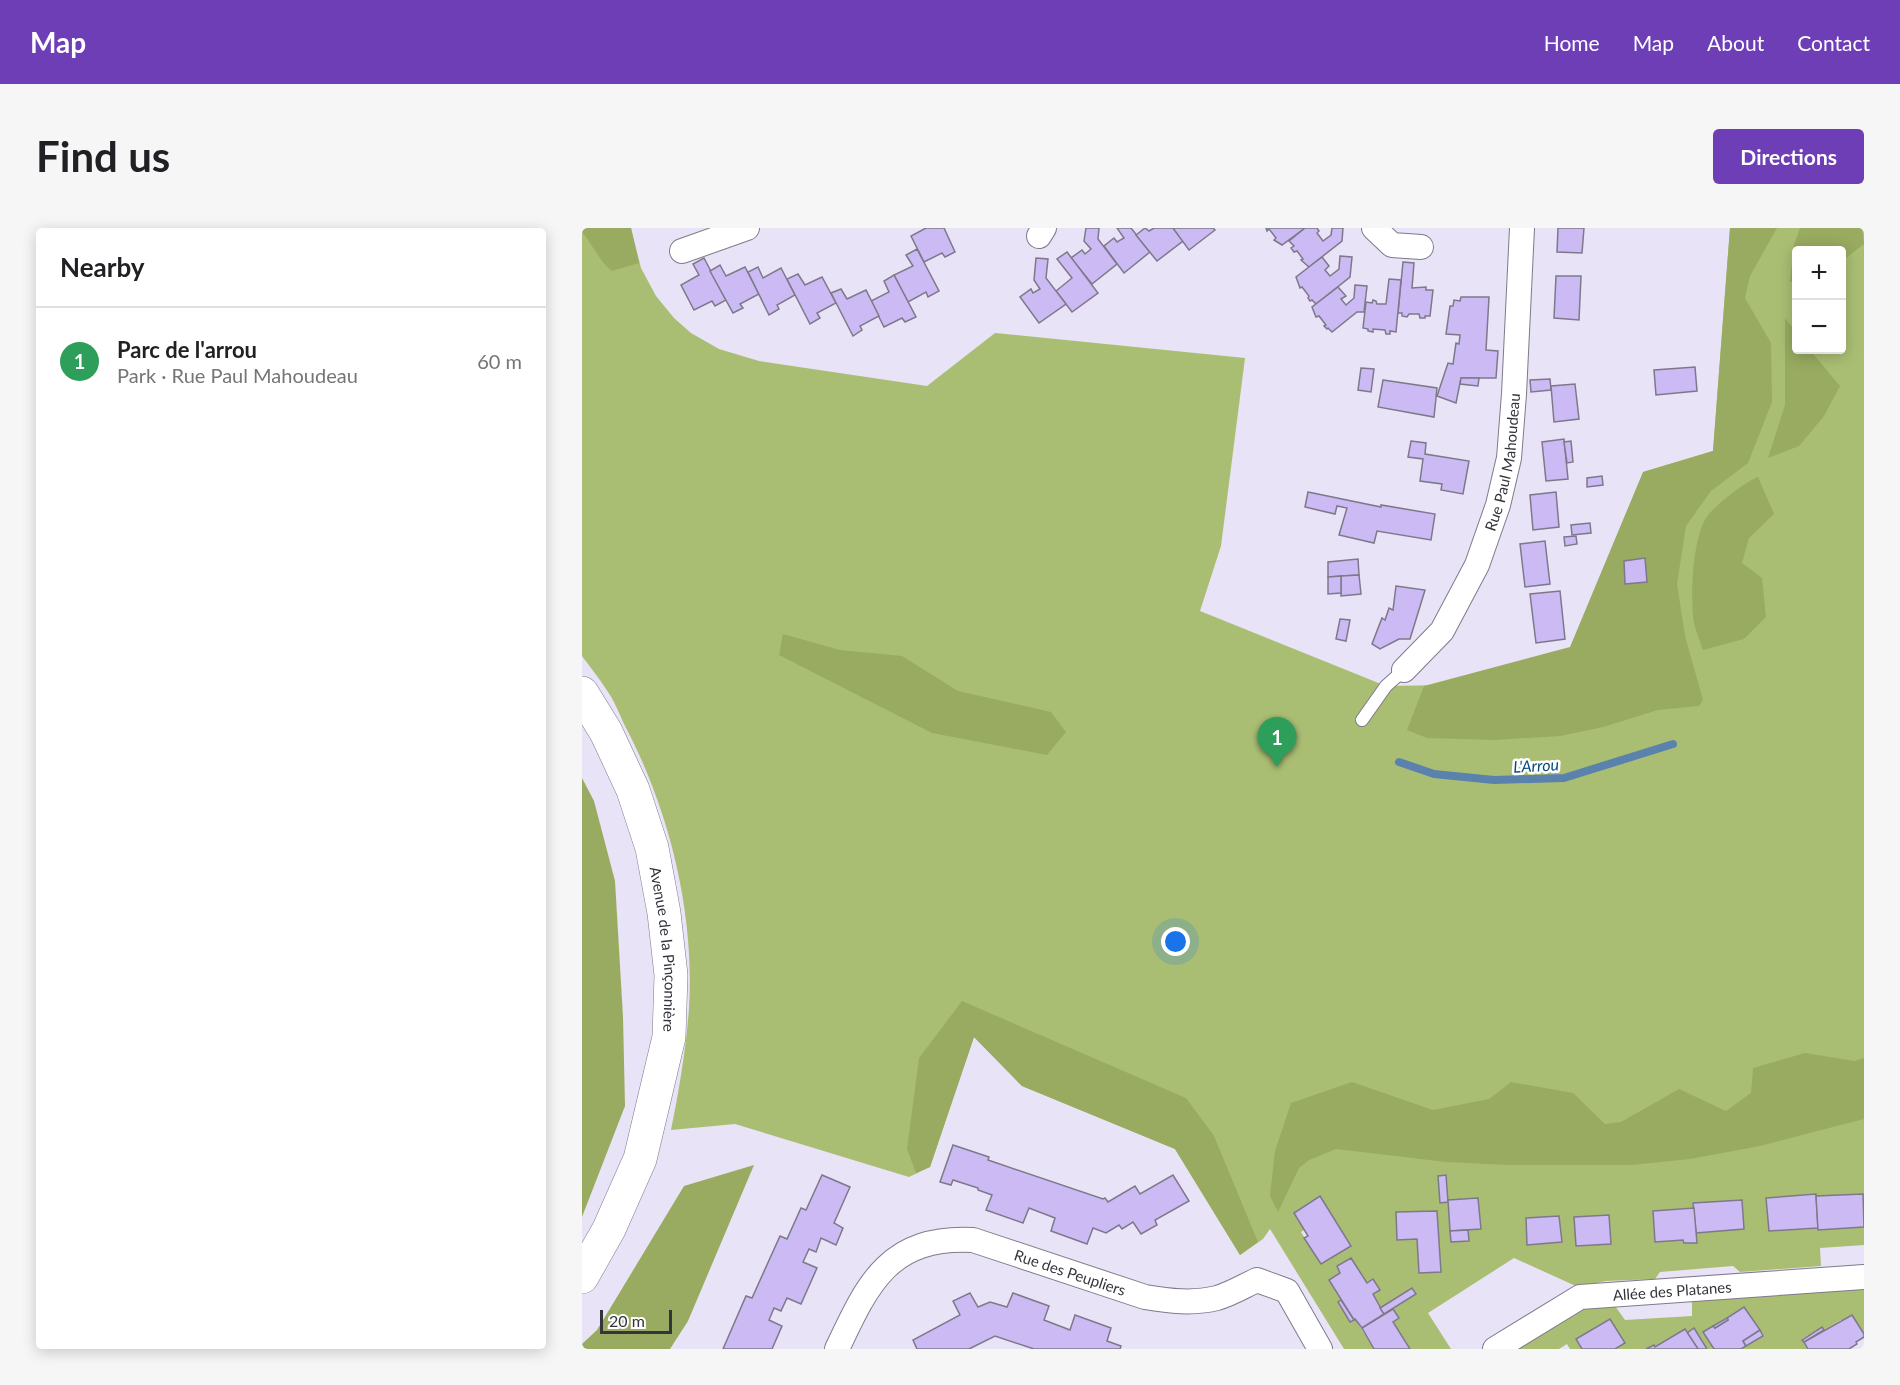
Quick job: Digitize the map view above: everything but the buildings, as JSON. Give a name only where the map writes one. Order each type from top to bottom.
[{"type":"main road","name":"Avenue de la Pinçonnière","points":[[582,693],[606,732],[633,790],[652,848],[664,913],[671,975],[669,1037],[640,1159],[609,1229],[582,1276]]},
{"type":"street","points":[[682,251],[747,228]]},
{"type":"street","points":[[1374,228],[1392,245],[1421,247]]},
{"type":"street","name":"Rue Paul Mahoudeau","points":[[1404,670],[1442,631],[1477,565],[1498,506],[1509,458],[1522,228]]},
{"type":"street","name":"Rue des Peupliers","points":[[837,1349],[860,1301],[877,1275],[900,1256],[923,1245],[948,1239],[973,1240],[1145,1298],[1171,1301],[1218,1298],[1257,1280],[1287,1291],[1320,1349]]},
{"type":"street","name":"Allée des Platanes","points":[[1495,1349],[1580,1297],[1864,1277]]},
{"type":"lane","points":[[1362,720],[1386,686],[1404,670]]},
{"type":"green space","points":[[582,228],[631,228],[641,268],[656,296],[674,318],[691,333],[719,349],[759,361],[927,386],[995,333],[1245,358],[1221,546],[1200,611],[1386,686],[1449,685],[1663,673],[1643,472],[1713,451],[1730,228],[1864,228],[1864,1215],[1862,1194],[1816,1196],[1815,1194],[1766,1198],[1769,1231],[1864,1227],[1864,1245],[1820,1248],[1821,1266],[1740,1272],[1733,1266],[1660,1272],[1655,1279],[1606,1281],[1578,1287],[1514,1258],[1428,1313],[1451,1349],[1410,1349],[1393,1322],[1399,1318],[1393,1309],[1416,1294],[1413,1288],[1380,1308],[1373,1294],[1380,1289],[1373,1279],[1367,1283],[1351,1258],[1337,1266],[1340,1273],[1329,1280],[1341,1300],[1338,1303],[1350,1321],[1355,1319],[1374,1349],[1344,1349],[1270,1229],[1263,1239],[1240,1255],[1175,1149],[1022,1086],[974,1037],[930,1167],[909,1177],[735,1124],[671,1130],[682,1070],[689,1008],[690,972],[683,899],[676,862],[654,792],[641,758],[600,681],[582,656]],"holes":[[[1446,1175],[1448,1200],[1478,1199],[1481,1229],[1468,1230],[1469,1241],[1451,1242],[1448,1202],[1440,1203],[1438,1176]],[[1320,1197],[1351,1246],[1321,1264],[1301,1232],[1304,1230],[1294,1213]],[[1694,1208],[1696,1243],[1684,1243],[1683,1240],[1655,1242],[1653,1211]],[[1437,1211],[1440,1272],[1419,1273],[1417,1239],[1397,1240],[1396,1212]],[[1609,1215],[1611,1244],[1576,1246],[1574,1217]],[[1559,1216],[1561,1242],[1527,1245],[1526,1218]]]},
{"type":"green space","points":[[582,228],[631,228],[639,263],[612,271],[600,258],[582,232]]},
{"type":"green space","points":[[1730,228],[1777,228],[1750,276],[1745,298],[1771,343],[1772,402],[1748,463],[1711,491],[1686,526],[1677,584],[1685,636],[1703,700],[1699,706],[1658,710],[1603,727],[1560,736],[1495,740],[1427,738],[1407,730],[1424,686],[1570,647],[1643,472],[1713,451]]},
{"type":"green space","points":[[1800,228],[1862,228],[1864,244],[1846,258],[1846,246],[1794,245]]},
{"type":"green space","points":[[1785,318],[1792,327],[1792,354],[1813,354],[1840,386],[1824,416],[1799,446],[1768,458],[1785,405]]},
{"type":"green space","points":[[1758,477],[1774,514],[1749,538],[1742,563],[1762,578],[1766,617],[1744,639],[1703,650],[1694,623],[1692,599],[1696,551],[1703,523],[1725,499]]},
{"type":"green space","points":[[783,634],[840,650],[902,656],[958,691],[1051,712],[1066,732],[1047,755],[932,733],[779,655]]},
{"type":"green space","points":[[582,778],[594,801],[615,881],[623,1017],[625,1106],[582,1217]]},
{"type":"green space","points":[[962,1001],[1186,1098],[1214,1136],[1258,1242],[1240,1255],[1175,1149],[1022,1086],[974,1037],[930,1167],[916,1173],[907,1149],[919,1058]]},
{"type":"green space","points":[[1805,1053],[1855,1061],[1864,1058],[1864,1119],[1760,1146],[1690,1159],[1631,1165],[1508,1165],[1446,1162],[1336,1149],[1309,1160],[1299,1168],[1278,1212],[1270,1196],[1275,1151],[1291,1103],[1352,1082],[1433,1110],[1489,1099],[1511,1082],[1573,1093],[1605,1124],[1621,1122],[1679,1089],[1726,1111],[1751,1093],[1753,1068]]},
{"type":"green space","points":[[754,1165],[688,1321],[670,1349],[582,1349],[582,1344],[597,1330],[684,1186]]},
{"type":"green space","points":[[1864,1285],[1864,1334],[1841,1320],[1824,1330],[1822,1327],[1802,1339],[1808,1349],[1741,1349],[1763,1336],[1744,1307],[1703,1332],[1714,1349],[1707,1349],[1685,1329],[1655,1347],[1653,1345],[1646,1349],[1615,1349],[1625,1343],[1610,1319],[1576,1339],[1582,1349],[1570,1349],[1567,1344],[1559,1349],[1514,1349],[1588,1307],[1613,1303],[1625,1320],[1692,1316],[1692,1299]]},
{"type":"waterway","name":"L'Arrou","points":[[1399,762],[1434,774],[1494,780],[1564,778],[1673,744]]},
{"type":"place","name":"Parc de l'arrou","points":[[1277,767]]}]
